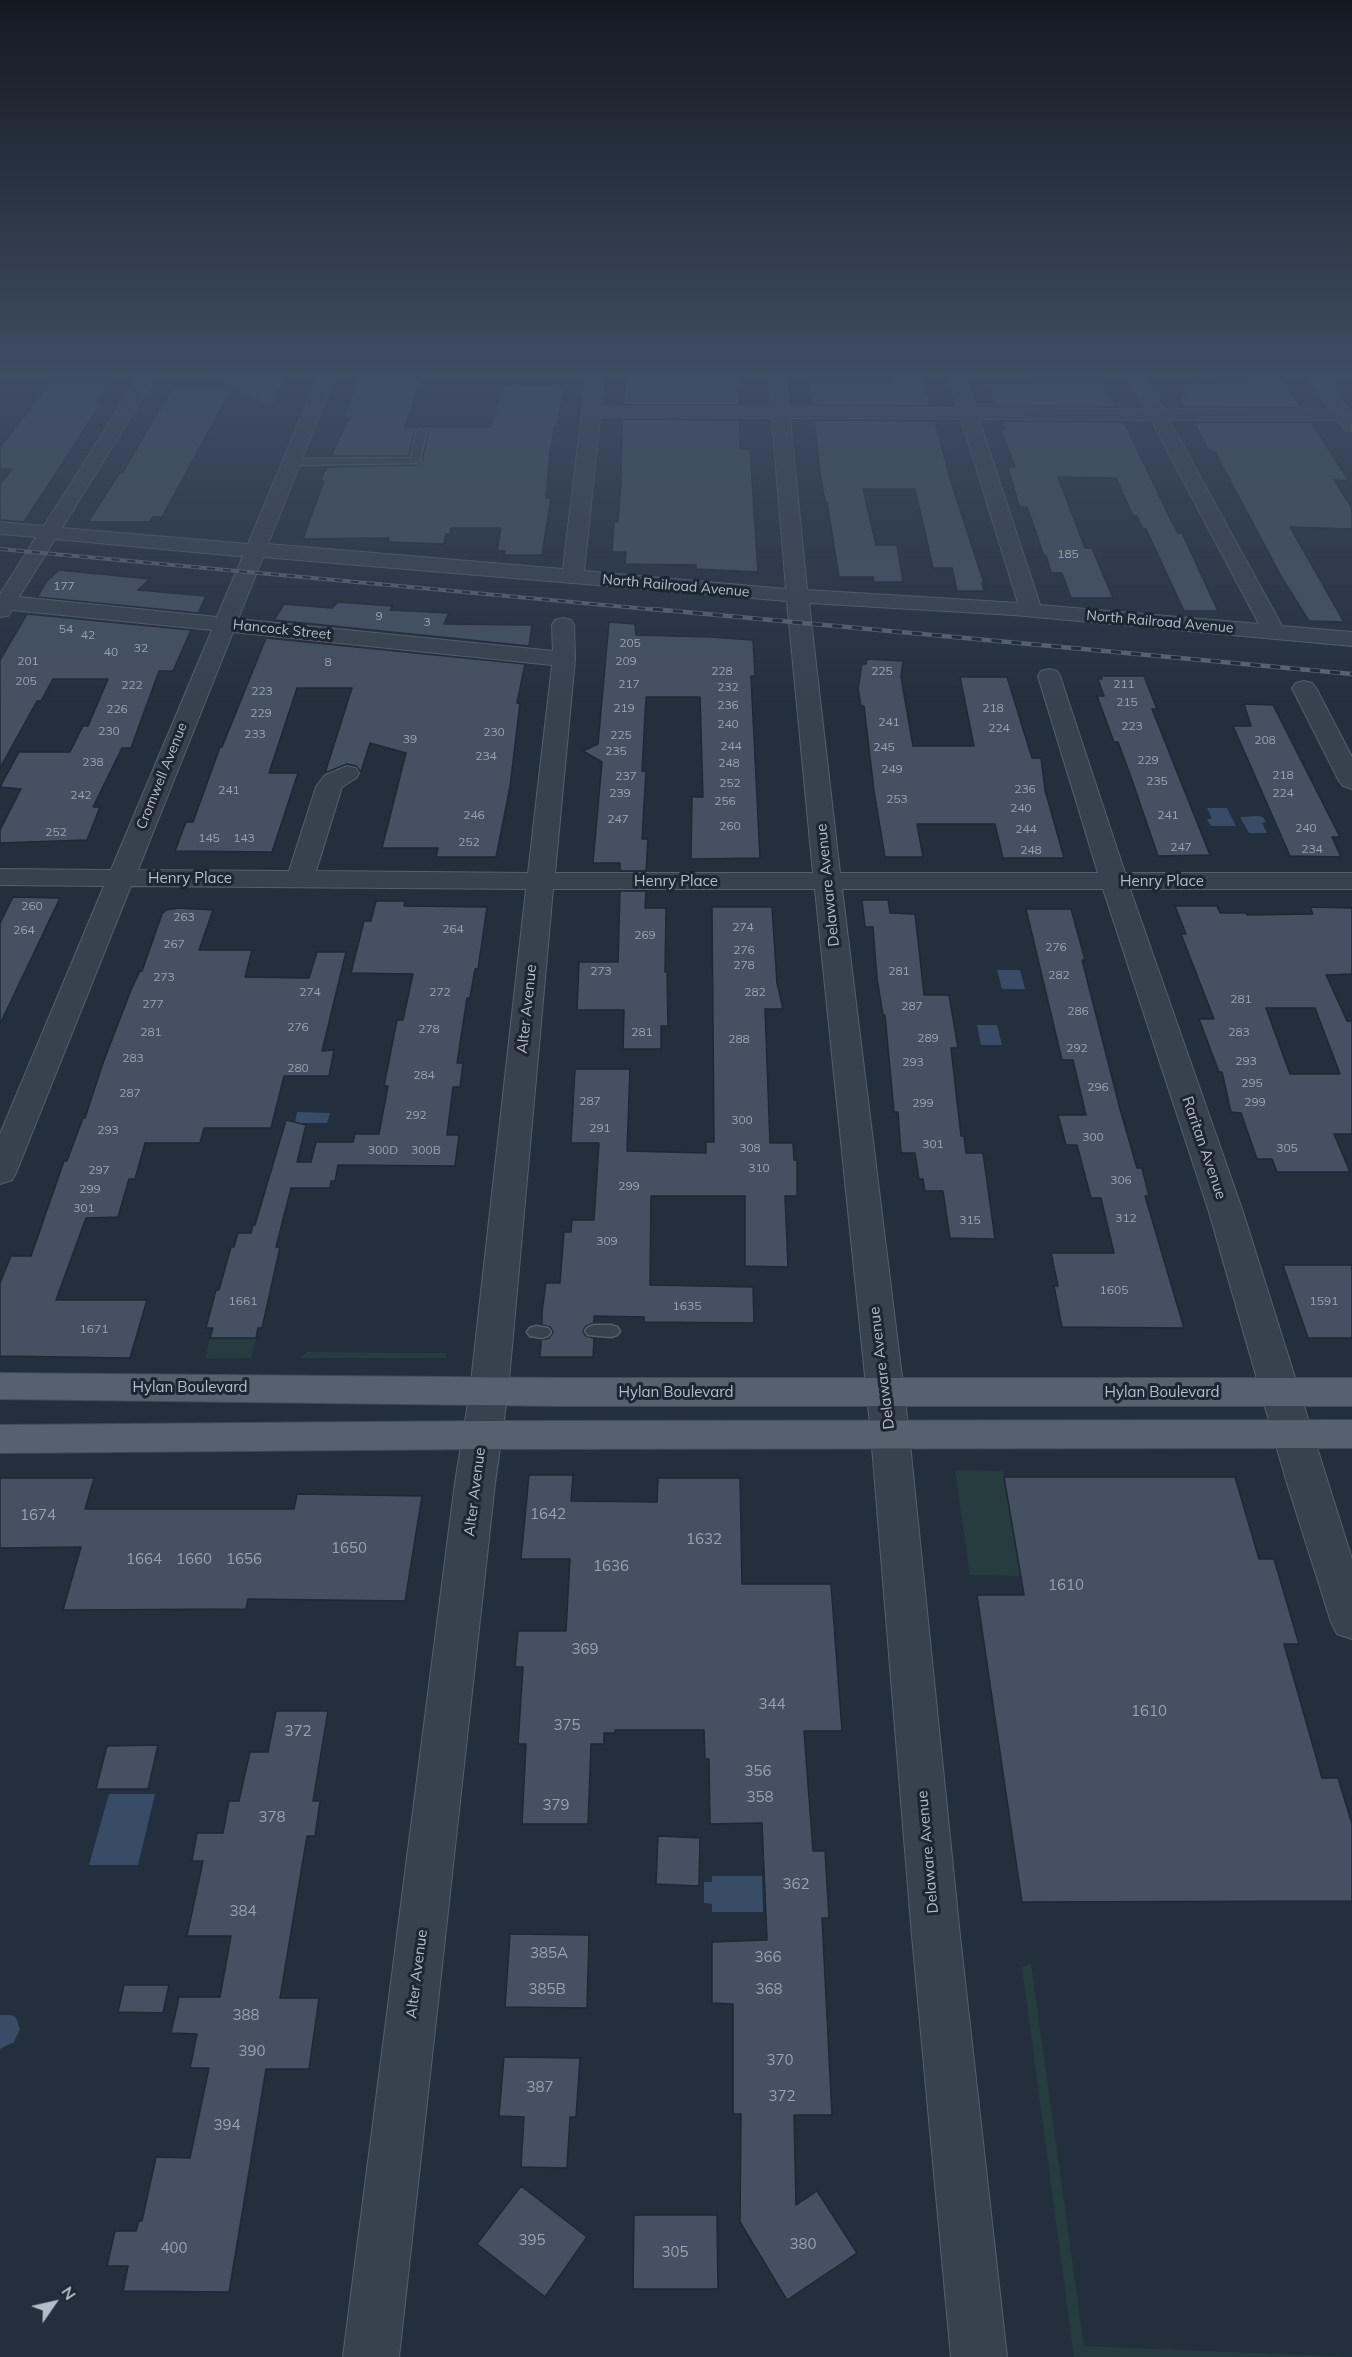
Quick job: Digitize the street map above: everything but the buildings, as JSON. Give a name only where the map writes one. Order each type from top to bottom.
[{"type":"main road","name":"Hylan Boulevard","points":[[0,1386],[486,1413]]},
{"type":"main road","name":"Hylan Boulevard","points":[[887,1413],[1280,1392],[1352,1392]]},
{"type":"main road","name":"Hylan Boulevard","points":[[0,1439],[486,1413],[887,1413],[1293,1434],[1352,1434]]},
{"type":"street","points":[[2,605],[77,489]]},
{"type":"street","name":"Cromwell Avenue","points":[[0,1173],[280,489]]},
{"type":"street","points":[[573,577],[583,489]]},
{"type":"street","name":"Delaware Avenue","points":[[788,489],[827,881],[887,1413],[936,1936],[979,2357]]},
{"type":"street","points":[[992,489],[1032,610]]},
{"type":"street","points":[[1197,489],[1274,632]]},
{"type":"street","name":"North Railroad Avenue","points":[[0,528],[797,596],[1032,610],[1352,639]]},
{"type":"street","name":"Hancock Street","points":[[2,605],[225,624],[564,659]]},
{"type":"street","name":"Alter Avenue","points":[[371,2357],[486,1413],[564,659],[563,625]]},
{"type":"street","name":"Raritan Avenue","points":[[1049,676],[1114,881],[1226,1212],[1352,1622]]},
{"type":"street","points":[[1304,688],[1352,781]]},
{"type":"street","points":[[300,879],[329,787],[334,780],[347,773]]},
{"type":"street","name":"Henry Place","points":[[0,877],[541,881],[1352,881]]},
{"type":"green space","points":[[210,1338],[256,1338],[251,1358],[205,1359]]},
{"type":"green space","points":[[307,1352],[446,1353],[446,1358],[300,1358]]},
{"type":"green space","points":[[955,1470],[1003,1471],[1020,1576],[970,1575]]},
{"type":"green space","points":[[1031,1964],[1084,2346],[1352,2357],[1074,2357],[1022,1967]]},
{"type":"water","points":[[1207,808],[1227,808],[1236,826],[1211,826],[1207,819],[1212,819]]},
{"type":"water","points":[[1240,817],[1263,817],[1266,822],[1262,823],[1267,833],[1249,833]]},
{"type":"water","points":[[997,970],[1020,970],[1025,989],[1002,989]]},
{"type":"water","points":[[977,1025],[997,1025],[1002,1045],[981,1045]]},
{"type":"water","points":[[297,1112],[330,1113],[327,1123],[295,1123]]},
{"type":"water","points":[[109,1794],[155,1794],[138,1865],[89,1865]]},
{"type":"water","points":[[712,1876],[762,1876],[763,1912],[712,1912],[712,1904],[704,1903],[704,1882],[712,1882]]},
{"type":"water","points":[[0,2015],[11,2015],[16,2018],[20,2029],[14,2042],[0,2049]]},
{"type":"railway","points":[[0,549],[669,611]]},
{"type":"railway","points":[[653,609],[1352,674]]}]
